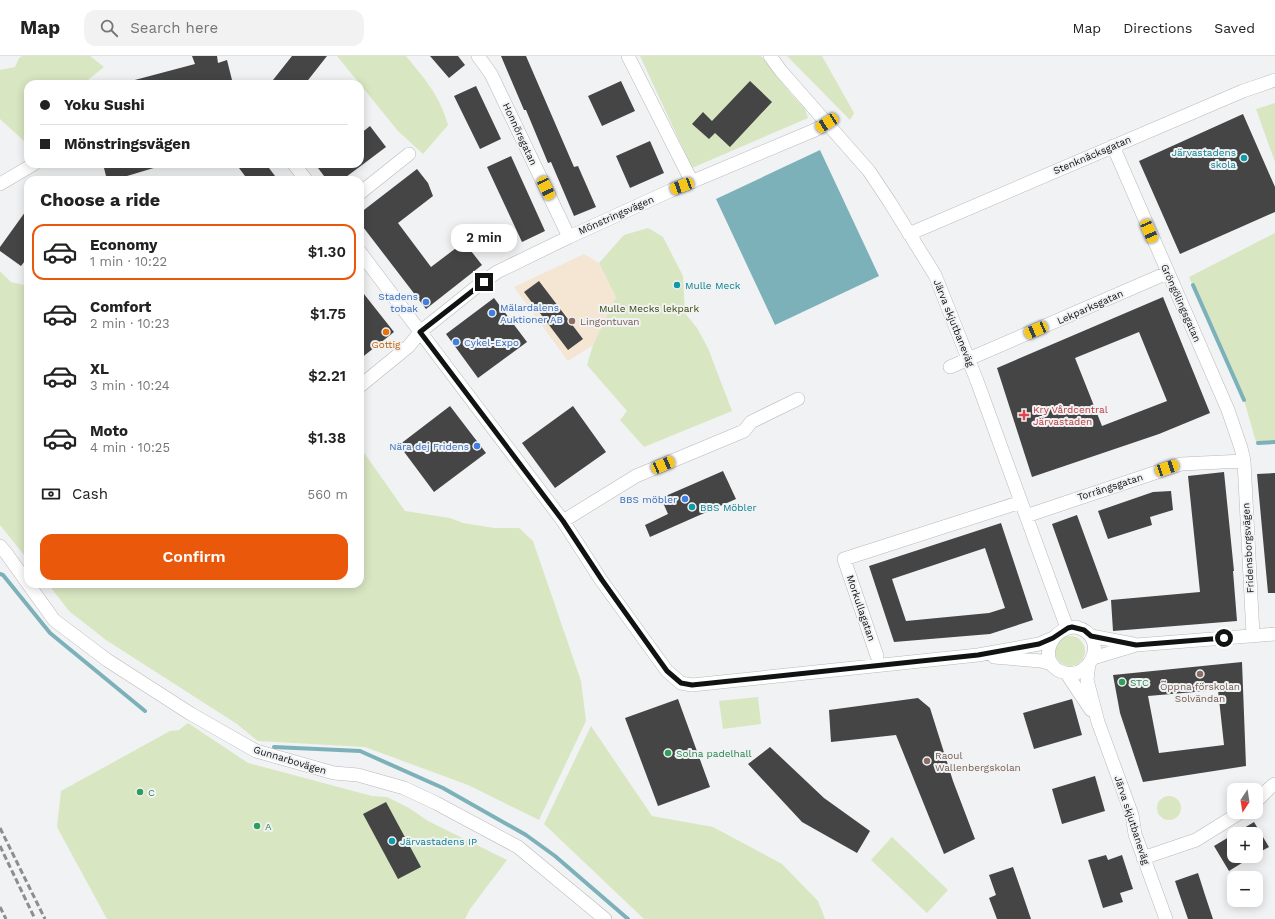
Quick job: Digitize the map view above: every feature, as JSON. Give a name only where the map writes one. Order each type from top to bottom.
[{"type":"street","name":"Honnörsgatan","points":[[478,56],[492,74],[569,237]]},
{"type":"street","points":[[628,56],[692,182]]},
{"type":"street","name":"Järva skjutbaneväg","points":[[770,56],[781,72],[869,171],[935,275],[968,359],[1068,628]]},
{"type":"street","name":"Stenknäcksgatan","points":[[910,234],[1243,91],[1275,80]]},
{"type":"street","name":"Mönstringsvägen","points":[[420,332],[497,272],[672,190],[815,130],[827,123]]},
{"type":"street","name":"Gröngölingsgatan","points":[[1113,146],[1167,273],[1228,410],[1244,461]]},
{"type":"street","points":[[364,190],[409,154]]},
{"type":"street","points":[[0,184],[27,168]]},
{"type":"street","points":[[364,257],[563,521],[602,580],[667,671],[681,683],[692,685],[978,655],[1039,644],[1053,638],[1068,628],[1081,629],[1091,636],[1136,645]]},
{"type":"street","name":"Lekparksgatan","points":[[950,367],[1167,273]]},
{"type":"street","points":[[364,383],[409,346],[420,332]]},
{"type":"street","points":[[563,521],[636,476],[744,431],[751,422],[798,399]]},
{"type":"street","name":"Torrängsgatan","points":[[1026,516],[1181,464],[1244,461]]},
{"type":"street","name":"Fridensborgsvägen","points":[[1244,461],[1253,635]]},
{"type":"street","name":"Morkullagatan","points":[[877,656],[844,559],[1021,502]]},
{"type":"street","name":"Gunnarbovägen","points":[[2,552],[24,581]]},
{"type":"street","name":"Gunnarbovägen","points":[[30,588],[54,620],[107,660],[196,718],[256,751],[341,774],[358,775],[404,788],[518,848],[605,919]]},
{"type":"street","points":[[1067,674],[1080,671],[1091,661],[1136,645],[1275,634]]},
{"type":"street","points":[[978,655],[1041,660],[1052,664],[1060,671],[1081,683],[1095,648],[1091,636]]},
{"type":"street","points":[[1052,664],[1048,652],[1049,645],[1053,638]]},
{"type":"street","name":"Järva skjutbaneväg","points":[[1081,683],[1098,722],[1132,815],[1135,834],[1166,919]]},
{"type":"street","points":[[1263,794],[1268,788],[1275,784]]},
{"type":"street","points":[[1263,799],[1275,798]]},
{"type":"street","points":[[1143,858],[1196,840],[1230,819]]},
{"type":"shaded area","name":"Lingontuvan","points":[[584,254],[599,263],[616,297],[593,345],[568,361],[514,287]]},
{"type":"green space","points":[[22,56],[90,56],[104,67],[88,80],[24,80],[24,141],[0,119],[0,70],[15,67],[19,58]]},
{"type":"green space","points":[[337,56],[406,56],[426,80],[436,96],[448,125],[423,154],[398,131],[364,89],[364,80],[357,80]]},
{"type":"green space","points":[[640,56],[761,56],[805,109],[808,118],[692,168]]},
{"type":"green space","points":[[787,56],[822,56],[854,113],[850,120]]},
{"type":"green space","points":[[1275,103],[1275,162],[1256,109]]},
{"type":"green space","name":"Mulle Mecks lekpark","points":[[648,228],[663,237],[683,276],[685,313],[697,328],[708,348],[732,411],[644,447],[620,420],[627,411],[587,365],[593,345],[616,297],[599,263],[624,235]]},
{"type":"green space","points":[[1275,233],[1275,441],[1256,442],[1244,400],[1189,277]]},
{"type":"green space","points":[[0,271],[11,282],[24,285],[24,555],[0,525]]},
{"type":"green space","points":[[364,453],[405,511],[450,518],[463,523],[494,528],[519,528],[533,541],[581,681],[586,721],[539,820],[468,785],[365,747],[258,741],[237,724],[106,640],[69,611],[51,588],[364,588]]},
{"type":"green space","points":[[1070,636],[1081,640],[1085,651],[1081,662],[1070,666],[1059,662],[1055,651],[1059,640]]},
{"type":"green space","points":[[758,697],[761,724],[723,729],[719,701]]},
{"type":"green space","points":[[188,723],[248,763],[372,796],[387,797],[409,808],[428,821],[507,860],[470,909],[465,919],[107,919],[57,827],[61,791],[170,731],[179,730]]},
{"type":"green space","points":[[591,726],[652,816],[713,827],[782,864],[818,901],[825,919],[644,919],[544,824]]},
{"type":"green space","points":[[1164,796],[1174,796],[1181,803],[1181,813],[1174,820],[1164,820],[1157,813],[1157,803]]},
{"type":"green space","points":[[892,837],[948,890],[927,913],[871,860]]},
{"type":"water","points":[[820,150],[879,276],[775,325],[716,199]]},
{"type":"building","points":[[192,56],[217,56],[218,63],[227,60],[232,80],[135,80],[195,64]]},
{"type":"building","points":[[292,56],[327,56],[308,80],[273,80]]},
{"type":"building","points":[[430,56],[458,56],[465,65],[449,78]]},
{"type":"building","points":[[501,56],[526,56],[574,167],[578,166],[596,207],[574,216],[551,162],[548,163]]},
{"type":"building","points":[[621,81],[635,111],[602,126],[588,96]]},
{"type":"building","points":[[750,81],[772,102],[730,147],[715,133],[709,139],[692,124],[703,112],[712,121]]},
{"type":"building","points":[[476,86],[501,139],[480,149],[454,96]]},
{"type":"building","points":[[1243,114],[1275,187],[1275,212],[1180,254],[1139,161]]},
{"type":"building","points":[[370,126],[386,147],[364,164],[364,131]]},
{"type":"building","points":[[650,141],[664,173],[630,188],[616,156]]},
{"type":"building","points":[[511,156],[545,231],[522,242],[487,167]]},
{"type":"building","points":[[104,168],[154,168],[127,176],[106,176]]},
{"type":"building","points":[[239,168],[269,168],[275,176],[245,176]]},
{"type":"building","points":[[318,168],[358,168],[347,176],[324,176]]},
{"type":"building","points":[[417,169],[428,183],[433,196],[398,223],[431,267],[464,242],[482,265],[426,309],[364,228],[364,210]]},
{"type":"building","points":[[24,214],[24,262],[21,266],[0,251],[0,247]]},
{"type":"building","points":[[539,281],[583,339],[568,350],[524,292]]},
{"type":"building","points":[[364,294],[394,332],[364,356]]},
{"type":"building","points":[[1163,297],[1210,413],[1159,434],[1032,477],[997,368]],"holes":[[[1139,332],[1167,401],[1102,426],[1075,358]]]},
{"type":"building","points":[[494,298],[527,342],[478,378],[446,334]]},
{"type":"building","points":[[450,406],[486,453],[434,492],[399,445]]},
{"type":"building","points":[[573,406],[606,452],[555,488],[522,443]]},
{"type":"building","name":"BBS Möbler","points":[[723,471],[736,499],[650,537],[645,525],[668,514],[661,498]]},
{"type":"building","points":[[1224,472],[1234,571],[1237,621],[1113,631],[1111,600],[1200,592],[1188,476]]},
{"type":"building","points":[[1275,473],[1275,593],[1268,593],[1257,474]]},
{"type":"building","points":[[1171,491],[1173,510],[1150,517],[1152,525],[1108,539],[1098,511],[1153,492]]},
{"type":"building","points":[[1077,515],[1108,600],[1082,609],[1052,524]]},
{"type":"building","points":[[1001,523],[1033,620],[990,634],[894,642],[869,566]],"holes":[[[985,548],[1005,608],[989,613],[906,621],[892,579]]]},
{"type":"building","points":[[1242,662],[1246,766],[1143,782],[1120,713],[1113,675]],"holes":[[[1218,690],[1224,745],[1159,753],[1148,696]]]},
{"type":"building","name":"Raoul Wallenbergskolan","points":[[918,698],[930,708],[953,781],[975,839],[944,854],[896,735],[831,742],[829,710]]},
{"type":"building","name":"Solna padelhall","points":[[678,699],[710,787],[658,806],[625,718]]},
{"type":"building","points":[[1072,699],[1082,735],[1034,749],[1023,713]]},
{"type":"building","points":[[770,747],[824,798],[870,831],[857,853],[802,822],[748,764]]},
{"type":"building","points":[[1095,776],[1105,811],[1062,824],[1052,789]]},
{"type":"building","name":"Järvastadens IP","points":[[386,802],[421,867],[398,879],[363,814]]},
{"type":"building","points":[[1254,822],[1257,827],[1246,827]]},
{"type":"building","points":[[1263,837],[1269,847],[1263,850]]},
{"type":"building","points":[[1227,838],[1227,863],[1242,863],[1229,871],[1214,846]]},
{"type":"building","points":[[1106,855],[1108,860],[1122,855],[1133,889],[1120,893],[1123,902],[1103,908],[1088,860]]},
{"type":"building","points":[[1013,867],[1031,919],[997,919],[989,898],[996,895],[989,875]]},
{"type":"building","points":[[1198,873],[1213,919],[1188,919],[1175,881]]},
{"type":"waterway","points":[[1193,285],[1244,400]]},
{"type":"waterway","points":[[1258,443],[1275,442]]},
{"type":"waterway","points":[[0,574],[3,575],[50,633],[145,711]]},
{"type":"waterway","points":[[274,747],[360,751],[443,788],[526,835],[555,856],[628,919]]},
{"type":"railway","points":[[0,828],[45,919]]},
{"type":"railway","points":[[0,846],[35,919]]},
{"type":"railway","points":[[0,907],[6,919]]},
{"type":"place","name":"Järvastadens skola","points":[[1244,158]]},
{"type":"place","name":"Mulle Meck","points":[[677,285]]},
{"type":"place","name":"Stadens tobak","points":[[426,302]]},
{"type":"place","name":"Mälardalens Auktioner AB","points":[[492,313]]},
{"type":"place","name":"Lingontuvan","points":[[572,321]]},
{"type":"place","name":"Gottig","points":[[386,332]]},
{"type":"place","name":"Cykel-Expo","points":[[456,342]]},
{"type":"place","name":"Kry Vårdcentral Järvastaden","points":[[1024,415]]},
{"type":"place","name":"Nära dej Fridens","points":[[477,446]]},
{"type":"place","name":"BBS möbler","points":[[685,499]]},
{"type":"place","name":"BBS Möbler","points":[[692,507]]},
{"type":"place","name":"Öppna förskolan Solvändan","points":[[1200,674]]},
{"type":"place","name":"STC","points":[[1122,682]]},
{"type":"place","name":"Solna padelhall","points":[[668,753]]},
{"type":"place","name":"Raoul Wallenbergskolan","points":[[927,761]]},
{"type":"place","name":"C","points":[[140,792]]},
{"type":"place","name":"A","points":[[257,826]]},
{"type":"place","name":"Järvastadens IP","points":[[392,841]]},
{"type":"route","points":[[484,282],[420,332],[563,521],[602,580],[667,671],[681,683],[692,685],[978,655],[1039,644],[1072,627],[1084,630],[1091,636],[1136,645],[1224,638]]}]
